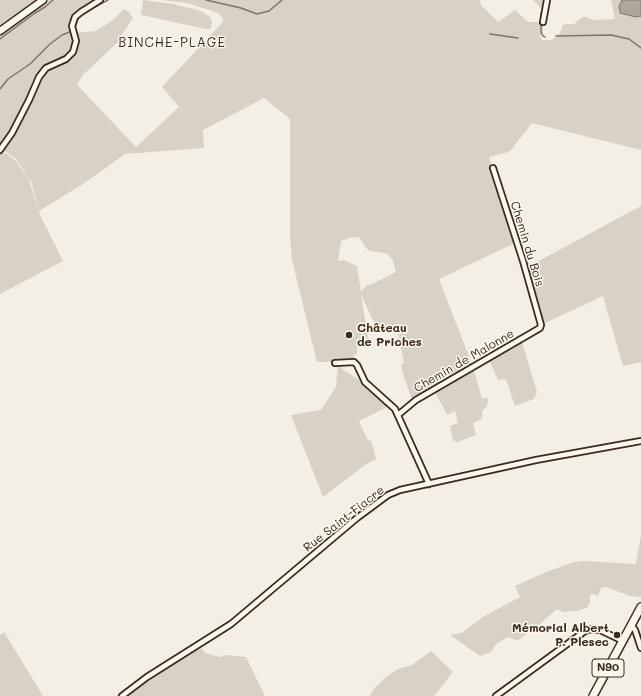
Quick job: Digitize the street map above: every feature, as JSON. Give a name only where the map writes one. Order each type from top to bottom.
[{"type":"main road","name":"N90","points":[[593,696],[641,607]]},
{"type":"street","points":[[0,31],[43,0]]},
{"type":"street","points":[[0,150],[12,133],[29,100],[39,76],[46,68],[66,59],[73,52],[76,41],[72,23],[77,15],[100,0]]},
{"type":"street","points":[[543,22],[547,0]]},
{"type":"street","name":"Chemin du Bois","points":[[493,168],[525,268],[541,325]]},
{"type":"street","name":"Chemin de Malonne","points":[[398,415],[416,400],[534,332],[540,328],[541,325]]},
{"type":"street","points":[[335,363],[354,362],[365,382],[394,409],[429,484]]},
{"type":"street","name":"Rue Saint-Fiacre","points":[[122,696],[147,677],[231,624],[357,518],[388,495],[400,490],[536,460],[641,441]]},
{"type":"street","points":[[631,625],[635,630],[641,648]]},
{"type":"street","points":[[496,696],[585,631],[591,629],[600,630],[623,641]]},
{"type":"shaded area","points":[[0,0],[100,0],[73,21],[74,33],[96,31],[113,20],[124,9],[128,11],[133,18],[119,41],[83,75],[77,85],[136,147],[179,107],[162,87],[223,22],[223,19],[219,14],[212,11],[187,3],[161,0],[480,0],[481,5],[498,22],[515,10],[528,22],[543,22],[543,32],[540,36],[542,40],[552,40],[560,33],[563,25],[574,24],[582,17],[587,17],[593,20],[615,19],[611,0],[641,0],[641,150],[532,123],[513,149],[508,152],[489,157],[517,242],[439,279],[473,367],[482,399],[487,397],[488,401],[487,406],[482,411],[482,419],[473,423],[476,435],[457,442],[453,440],[450,426],[458,423],[455,411],[447,415],[434,390],[413,403],[403,374],[401,364],[404,363],[397,328],[378,332],[361,294],[368,338],[361,340],[357,348],[357,354],[354,355],[354,362],[317,362],[292,260],[290,238],[290,119],[264,98],[203,130],[204,148],[125,154],[83,184],[39,211],[32,184],[23,169],[15,158],[1,149],[0,150]],"holes":[[[359,237],[366,248],[370,251],[389,255],[393,261],[396,272],[367,285],[361,292],[357,266],[344,260],[338,261],[341,241]]]},
{"type":"shaded area","points":[[143,0],[173,4],[198,10],[209,16],[212,24],[210,29],[206,29],[141,15]]},
{"type":"shaded area","points":[[533,0],[547,0],[545,12]]},
{"type":"shaded area","points":[[622,0],[641,0],[641,16],[636,17],[620,13],[619,6]]},
{"type":"shaded area","points":[[0,153],[7,154],[16,161],[28,178],[40,215],[63,261],[0,294]]},
{"type":"shaded area","points":[[641,206],[641,362],[623,366],[603,296],[541,325],[523,261],[533,264]]},
{"type":"shaded area","points":[[521,339],[537,392],[534,399],[515,406],[506,379],[498,380],[488,358]]},
{"type":"shaded area","points":[[338,366],[365,384],[387,407],[359,421],[368,441],[371,440],[376,459],[365,465],[323,497],[291,415],[321,410],[336,387]]},
{"type":"shaded area","points":[[641,535],[641,597],[630,596],[606,587],[601,588],[598,596],[592,594],[590,596],[590,602],[587,608],[563,612],[557,609],[517,641],[508,637],[496,644],[491,652],[480,656],[450,635],[461,633],[483,617],[520,597],[515,586],[546,572],[574,562],[584,561],[636,564]]},
{"type":"shaded area","points":[[4,632],[43,696],[0,696],[0,635]]},
{"type":"shaded area","points":[[201,648],[205,653],[220,657],[225,655],[246,657],[265,696],[129,696],[139,687],[160,673]]},
{"type":"shaded area","points":[[431,651],[453,672],[434,696],[370,696],[374,689],[386,677],[398,669],[412,665]]},
{"type":"waterway","points":[[0,39],[53,0]]},
{"type":"waterway","points":[[75,28],[78,18],[87,11],[108,0]]},
{"type":"waterway","points":[[206,0],[241,8],[257,14],[269,11],[282,0]]},
{"type":"waterway","points":[[541,13],[541,32],[545,37]]},
{"type":"waterway","points":[[0,89],[8,79],[30,64],[50,44],[62,35],[72,31]]},
{"type":"waterway","points":[[490,34],[518,38]]},
{"type":"waterway","points":[[556,36],[611,35],[629,39],[641,48]]},
{"type":"place","name":"Château de Priches","points":[[349,335]]},
{"type":"place","name":"Mémorial Albert P. Plesec","points":[[617,635]]},
{"type":"district","name":"BINCHE-PLAGE","points":[[172,43]]}]
